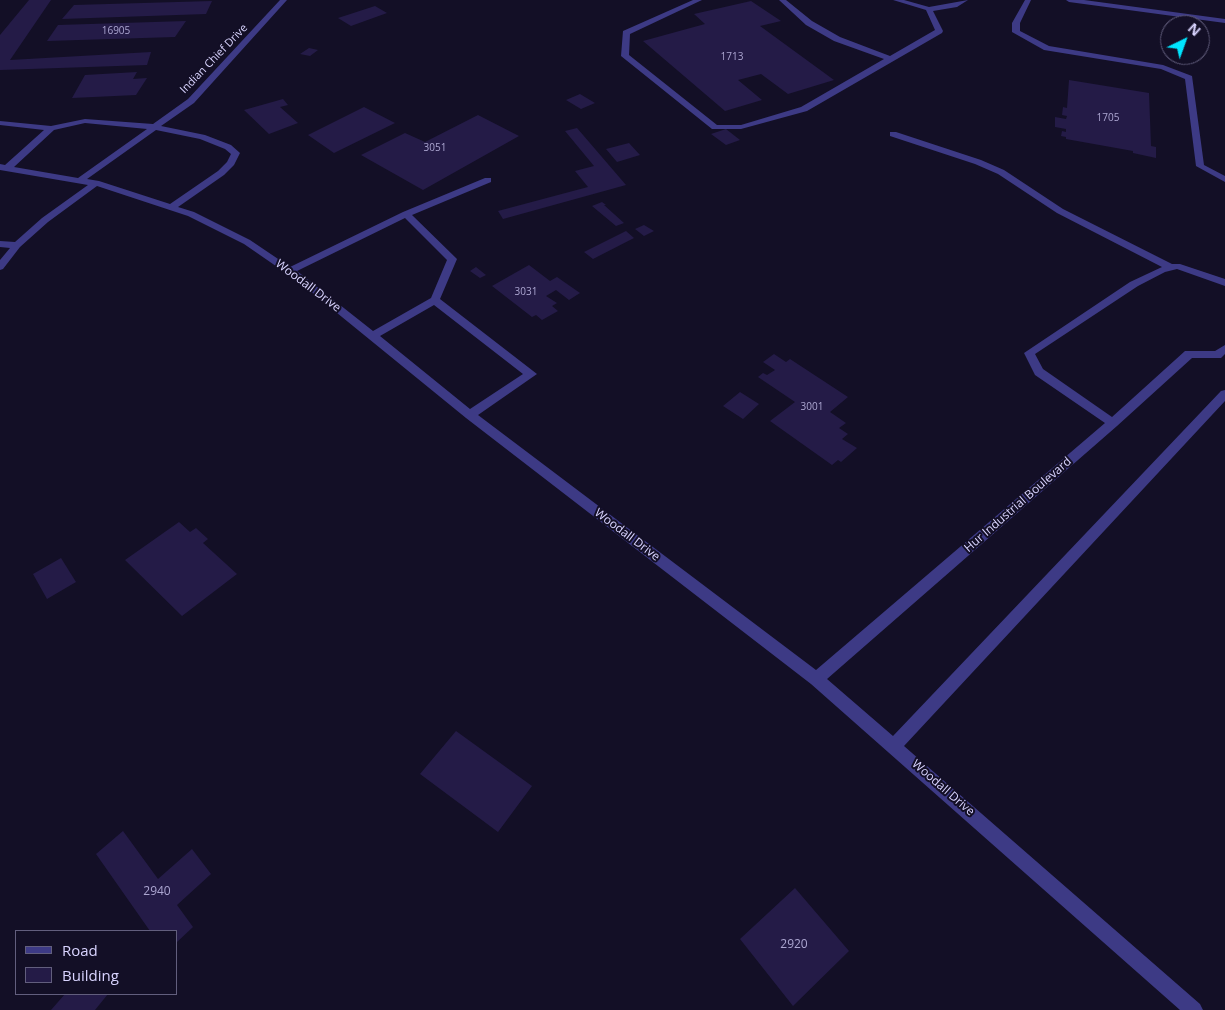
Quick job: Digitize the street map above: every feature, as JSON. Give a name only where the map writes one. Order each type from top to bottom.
[{"type":"street","name":"Indian Chief Drive","points":[[80,180],[191,101],[284,0]]},
{"type":"street","points":[[699,0],[626,33],[625,56],[715,127],[741,128],[804,109],[939,31],[929,9]]},
{"type":"street","points":[[782,0],[809,23],[830,35],[890,59]]},
{"type":"street","points":[[896,0],[929,9],[955,6],[965,0]]},
{"type":"street","points":[[1028,0],[1016,23],[1016,32],[1048,48],[1163,67],[1189,78],[1200,166],[1225,179]]},
{"type":"street","points":[[1069,0],[1225,21]]},
{"type":"street","points":[[0,123],[51,128],[85,121],[155,127],[202,137],[228,147],[236,153],[232,163],[222,173],[172,207]]},
{"type":"street","points":[[4,167],[51,128]]},
{"type":"street","points":[[893,134],[978,162],[1001,172],[1060,211],[1172,268]]},
{"type":"street","name":"Woodall Drive","points":[[4,167],[96,183],[172,207],[191,214],[247,242],[290,271],[470,415],[816,679],[1194,1010]]},
{"type":"street","points":[[290,271],[406,214],[488,180]]},
{"type":"street","points":[[0,266],[17,245],[46,220],[96,183]]},
{"type":"street","points":[[372,336],[435,300],[452,258],[406,214]]},
{"type":"street","points":[[0,244],[17,245]]},
{"type":"street","points":[[1113,423],[1039,372],[1029,353],[1134,284],[1162,270],[1176,266],[1225,283]]},
{"type":"street","points":[[435,300],[531,374],[470,415]]},
{"type":"street","name":"Hur Industrial Boulevard","points":[[816,679],[1113,423],[1189,354],[1222,356]]},
{"type":"street","points":[[894,746],[1225,394]]},
{"type":"building","points":[[29,0],[51,0],[10,60],[151,52],[147,65],[0,70],[0,35]]},
{"type":"building","points":[[212,1],[206,14],[62,19],[74,5]]},
{"type":"building","points":[[751,1],[781,21],[760,26],[834,80],[788,94],[761,74],[738,80],[762,100],[725,111],[643,41],[705,24],[694,14]]},
{"type":"building","points":[[375,6],[387,13],[351,26],[338,18]]},
{"type":"building","points":[[186,21],[175,37],[47,41],[58,25]]},
{"type":"building","points":[[309,48],[318,50],[310,56],[300,54]]},
{"type":"building","points":[[137,72],[133,79],[147,78],[136,95],[72,98],[85,75]]},
{"type":"building","points":[[1069,80],[1149,93],[1151,146],[1156,147],[1156,158],[1133,153],[1133,151],[1066,139],[1066,137],[1061,136],[1062,131],[1066,132],[1066,129],[1055,127],[1055,117],[1066,119],[1067,116],[1062,115],[1063,107],[1067,108]]},
{"type":"building","points":[[580,94],[595,103],[581,109],[566,100]]},
{"type":"building","points":[[283,99],[288,105],[280,107],[298,123],[269,134],[244,110]]},
{"type":"building","points":[[364,107],[395,123],[334,153],[308,135]]},
{"type":"building","points":[[478,115],[519,136],[423,190],[361,155],[405,133],[425,142]]},
{"type":"building","points":[[577,128],[626,185],[503,219],[498,211],[588,187],[575,171],[594,166],[565,131]]},
{"type":"building","points":[[726,129],[740,140],[726,145],[711,134]]},
{"type":"building","points":[[629,143],[640,155],[617,162],[606,149]]},
{"type":"building","points":[[602,202],[624,223],[616,226],[592,206]]},
{"type":"building","points":[[644,225],[654,231],[644,236],[635,229]]},
{"type":"building","points":[[626,231],[634,238],[593,259],[584,252]]},
{"type":"building","points":[[529,265],[550,281],[557,277],[580,293],[569,300],[556,290],[546,296],[557,303],[552,306],[558,311],[542,320],[536,315],[532,317],[492,286]]},
{"type":"building","points":[[476,267],[486,275],[480,278],[470,271]]},
{"type":"building","points":[[774,354],[786,362],[790,359],[848,397],[830,412],[846,423],[839,428],[848,434],[842,439],[857,448],[841,462],[838,460],[832,465],[770,421],[795,402],[758,377],[763,373],[767,375],[775,370],[763,362]]},
{"type":"building","points":[[740,392],[759,404],[743,419],[723,406]]},
{"type":"building","points":[[179,522],[190,532],[196,528],[208,539],[203,543],[237,574],[182,616],[125,560]]},
{"type":"building","points":[[61,558],[76,582],[47,599],[33,574]]},
{"type":"building","points":[[456,731],[532,786],[498,832],[420,774]]},
{"type":"building","points":[[123,831],[158,879],[192,849],[211,874],[177,905],[193,927],[178,941],[178,930],[149,930],[96,854]]},
{"type":"building","points":[[795,888],[849,951],[793,1006],[740,939]]},
{"type":"building","points":[[64,995],[107,995],[95,1010],[51,1010]]}]
